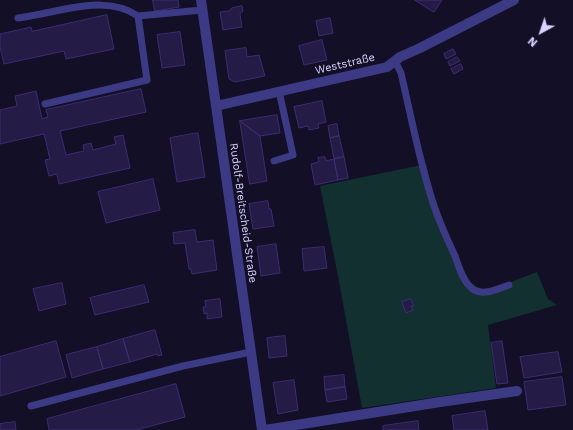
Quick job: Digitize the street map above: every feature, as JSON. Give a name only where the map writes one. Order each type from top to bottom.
[{"type":"street","name":"Weststraße","points":[[216,106],[387,67],[400,57],[514,0]]},
{"type":"street","name":"Rudolf-Breitscheid-Straße","points":[[201,5],[251,352],[264,430],[517,391]]},
{"type":"lane","points":[[18,18],[90,4],[109,4],[117,6],[138,16],[201,5]]},
{"type":"lane","points":[[45,104],[147,80],[138,16]]},
{"type":"lane","points":[[395,61],[401,73],[433,203],[465,281],[474,290],[482,292],[491,291],[509,285]]},
{"type":"lane","points":[[274,161],[293,155],[279,91]]},
{"type":"lane","points":[[31,406],[183,366],[251,352]]},
{"type":"green space","points":[[426,164],[443,220],[470,282],[483,289],[492,289],[537,272],[548,299],[557,305],[488,325],[496,388],[362,408],[320,186]]},
{"type":"building","points":[[153,0],[178,0],[179,7],[155,11]]},
{"type":"building","points":[[415,0],[442,0],[434,12]]},
{"type":"building","points":[[242,6],[243,11],[240,14],[242,27],[223,30],[220,12],[229,11],[232,8]]},
{"type":"building","points":[[107,15],[114,49],[66,59],[64,51],[4,64],[0,47],[0,34],[31,27],[32,31]]},
{"type":"building","points":[[330,18],[333,33],[319,36],[316,21]]},
{"type":"building","points":[[180,32],[185,65],[162,68],[157,35]]},
{"type":"building","points":[[322,40],[327,60],[304,65],[299,46]]},
{"type":"building","points":[[246,48],[247,57],[259,55],[265,76],[235,82],[229,79],[225,51]]},
{"type":"building","points":[[453,49],[456,54],[446,59],[444,54]]},
{"type":"building","points":[[457,57],[460,61],[450,66],[448,62]]},
{"type":"building","points":[[461,64],[463,69],[454,74],[451,69]]},
{"type":"building","points":[[141,89],[146,112],[60,131],[66,155],[84,151],[83,145],[91,143],[93,150],[116,144],[114,137],[123,135],[130,168],[59,184],[57,174],[49,176],[45,160],[50,159],[44,134],[0,144],[0,110],[17,106],[15,96],[36,91],[42,119],[48,117],[46,110]]},
{"type":"building","points":[[322,101],[326,122],[318,124],[319,128],[309,130],[308,126],[299,128],[294,107]]},
{"type":"building","points":[[277,115],[280,133],[260,136],[240,121]]},
{"type":"building","points":[[240,121],[260,136],[267,181],[250,184]]},
{"type":"building","points":[[337,124],[339,136],[330,138],[328,126]]},
{"type":"building","points":[[198,133],[205,177],[177,182],[170,138]]},
{"type":"building","points":[[339,136],[344,157],[334,159],[330,138]]},
{"type":"building","points":[[325,157],[326,161],[334,159],[338,180],[315,185],[311,164],[319,162],[318,158]]},
{"type":"building","points":[[344,157],[348,178],[338,180],[334,159]]},
{"type":"building","points":[[153,179],[160,210],[106,223],[98,192]]},
{"type":"building","points":[[268,201],[274,226],[253,229],[249,204]]},
{"type":"building","points":[[195,230],[197,242],[213,240],[217,270],[192,274],[191,269],[189,269],[185,243],[174,244],[173,233]]},
{"type":"building","points":[[276,244],[280,273],[261,276],[257,247]]},
{"type":"building","points":[[324,247],[327,268],[304,271],[302,249]]},
{"type":"building","points":[[62,283],[66,304],[39,311],[33,289]]},
{"type":"building","points":[[144,285],[149,302],[95,315],[90,298]]},
{"type":"building","points":[[220,299],[222,317],[207,319],[207,313],[204,314],[203,307],[206,307],[205,301]]},
{"type":"building","points":[[411,299],[414,306],[411,306],[413,310],[406,313],[402,302]]},
{"type":"building","points":[[155,330],[162,355],[158,356],[157,354],[130,362],[123,339]]},
{"type":"building","points":[[285,336],[287,356],[269,358],[267,338]]},
{"type":"building","points":[[123,339],[130,362],[103,369],[97,347]]},
{"type":"building","points":[[56,341],[66,377],[0,396],[0,357]]},
{"type":"building","points":[[502,341],[508,383],[497,384],[491,343]]},
{"type":"building","points":[[97,347],[103,369],[72,378],[66,355]]},
{"type":"building","points":[[558,352],[562,372],[524,378],[520,357]]},
{"type":"building","points":[[344,375],[345,387],[325,390],[324,377]]},
{"type":"building","points":[[562,377],[566,405],[528,410],[524,382]]},
{"type":"building","points":[[294,380],[298,410],[278,414],[273,383]]},
{"type":"building","points":[[176,384],[185,417],[136,430],[49,430],[47,419]]},
{"type":"building","points":[[345,387],[347,399],[327,402],[325,390]]},
{"type":"building","points":[[485,411],[488,430],[454,430],[452,416]]},
{"type":"building","points":[[418,421],[419,430],[383,430],[383,426]]},
{"type":"building","points":[[15,422],[16,430],[0,430],[0,424]]}]
